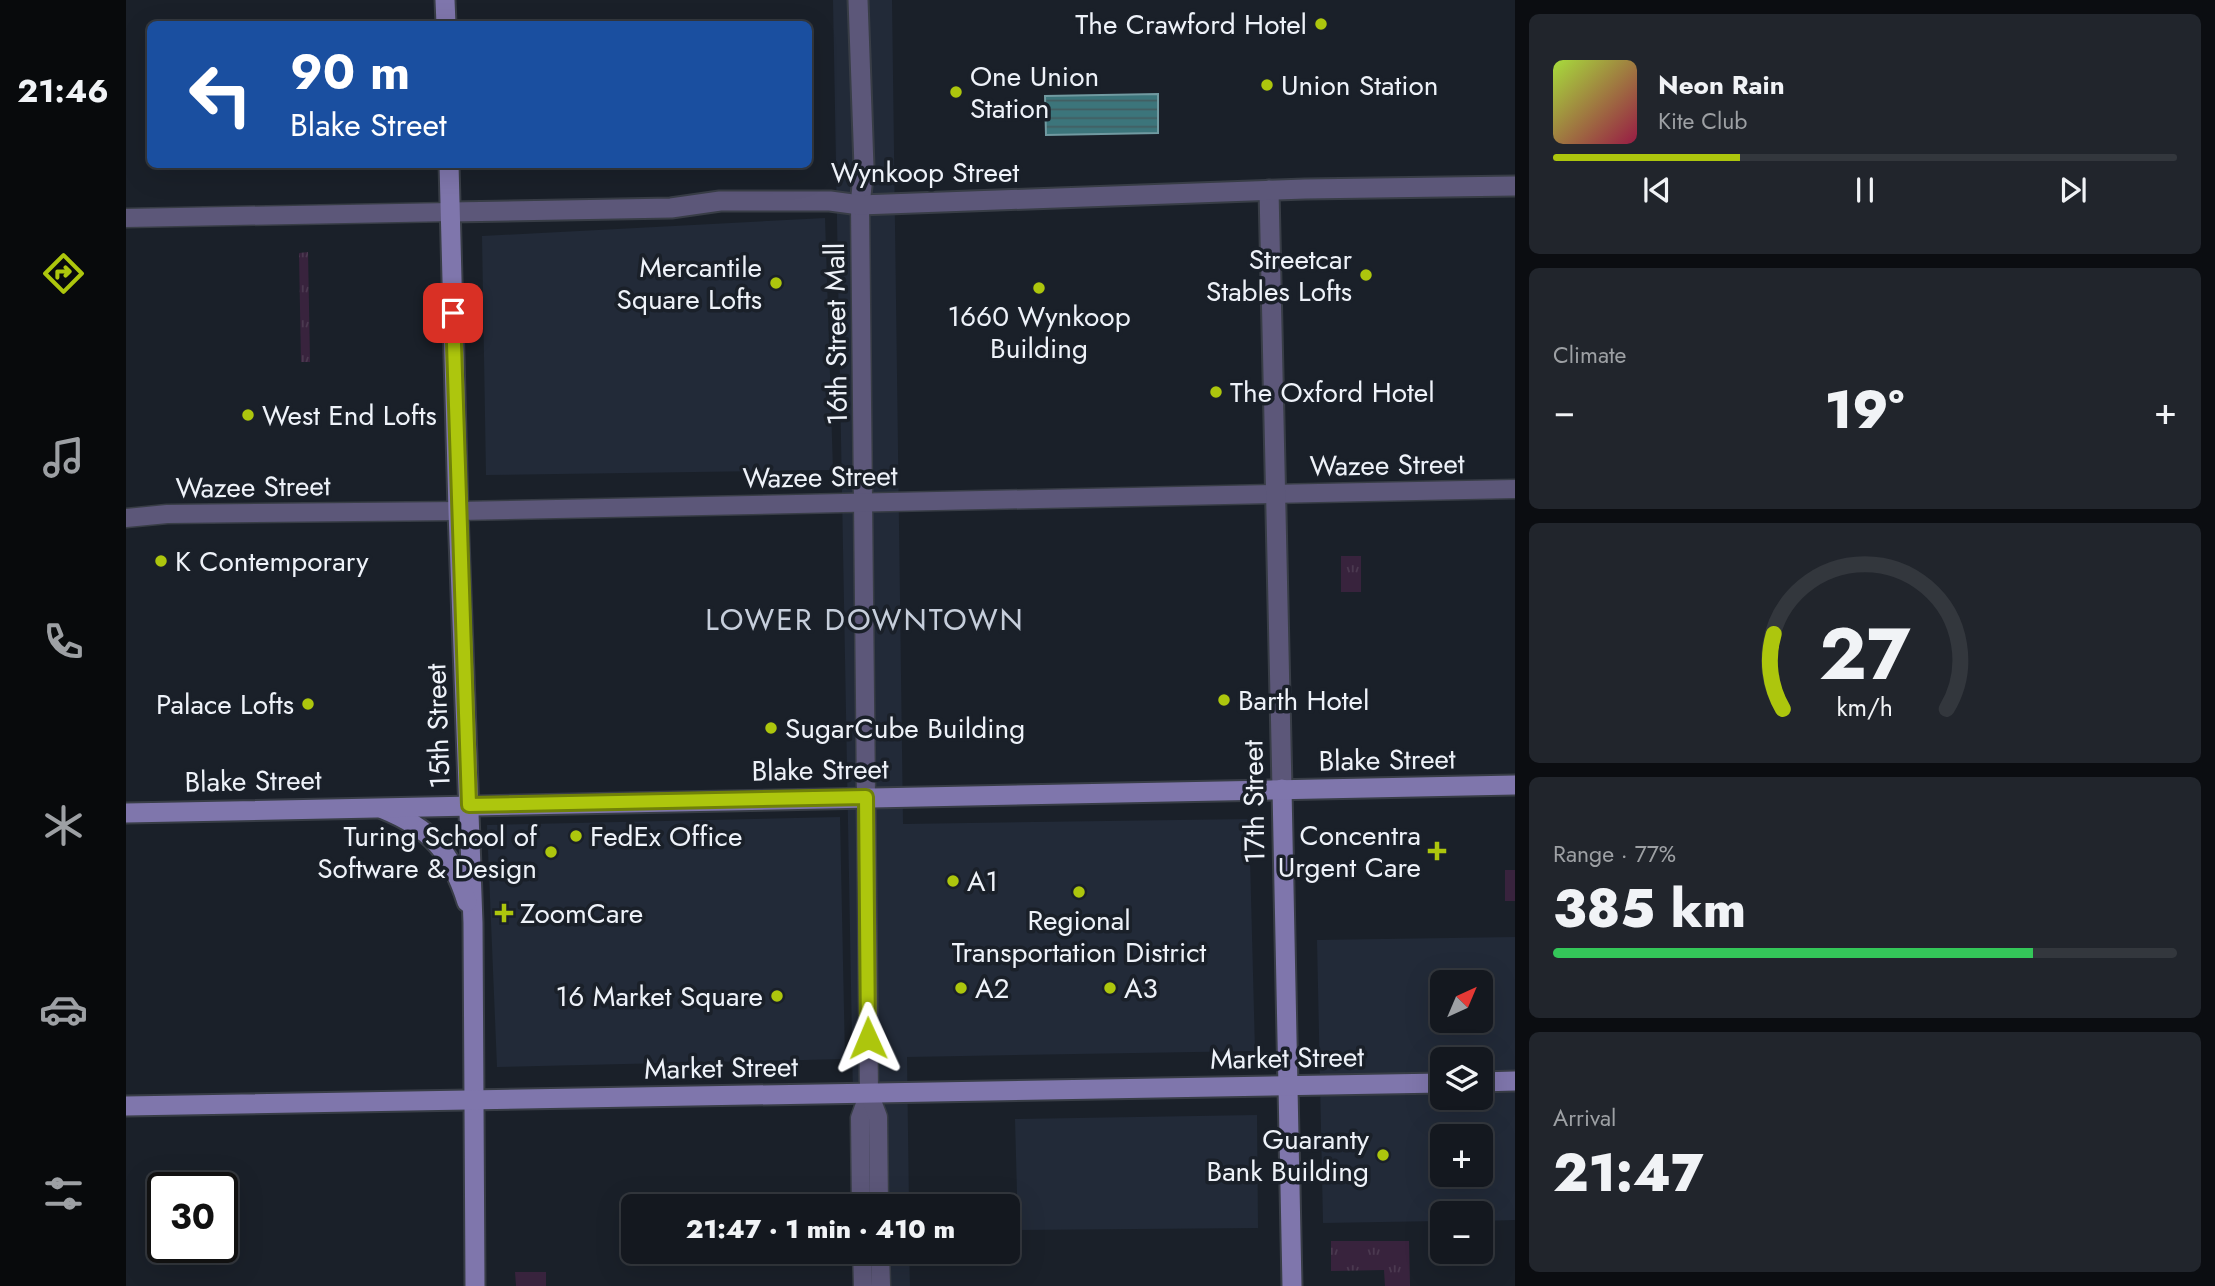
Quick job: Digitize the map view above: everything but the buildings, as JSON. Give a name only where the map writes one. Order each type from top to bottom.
[{"type":"main road","points":[[445,0],[446,21]]},
{"type":"main road","name":"15th Street","points":[[449,168],[473,923],[475,1286]]},
{"type":"main road","name":"Blake Street","points":[[126,813],[1515,785]]},
{"type":"main road","name":"17th Street","points":[[1282,789],[1292,1286]]},
{"type":"main road","points":[[378,806],[415,824],[442,848],[457,874],[473,923]]},
{"type":"main road","points":[[1493,1082],[1515,1081]]},
{"type":"main road","name":"Market Street","points":[[126,1106],[1430,1083]]},
{"type":"street","points":[[858,1],[864,167],[860,205]]},
{"type":"street","name":"Wynkoop Street","points":[[126,218],[671,208],[720,201],[830,201],[860,205],[1269,191],[1515,186]]},
{"type":"street","name":"17th Street","points":[[1269,191],[1282,789]]},
{"type":"street","name":"16th Street Mall","points":[[860,205],[869,1093],[878,1117],[879,1194]]},
{"type":"street","name":"Wazee Street","points":[[126,517],[167,513],[458,511],[1515,489]]},
{"type":"street","name":"16th Street Mall","points":[[862,1194],[860,1118],[869,1093]]},
{"type":"street","points":[[862,1264],[863,1286]]},
{"type":"street","points":[[880,1264],[881,1286]]},
{"type":"shaded area","points":[[833,0],[892,0],[903,824],[1249,819],[1255,1051],[907,1057],[909,1194],[855,1194]]},
{"type":"shaded area","points":[[825,218],[833,470],[486,475],[482,236]]},
{"type":"shaded area","points":[[840,817],[845,1059],[497,1067],[487,825]]},
{"type":"shaded area","points":[[1515,937],[1515,1220],[1493,1221],[1493,1201],[1430,1201],[1430,1221],[1323,1223],[1317,940]]},
{"type":"shaded area","points":[[1257,1115],[1258,1228],[1020,1230],[1015,1119]]},
{"type":"shaded area","points":[[856,1264],[909,1264],[910,1286],[857,1286]]},
{"type":"green space","points":[[308,252],[310,362],[301,362],[299,253]]},
{"type":"green space","points":[[1341,556],[1361,556],[1361,592],[1341,592]]},
{"type":"green space","points":[[1505,870],[1515,870],[1515,901],[1505,901]]},
{"type":"green space","points":[[1331,1241],[1409,1241],[1410,1286],[1385,1286],[1384,1270],[1331,1271]]},
{"type":"green space","points":[[515,1272],[546,1272],[546,1286],[516,1286]]},
{"type":"water","points":[[1158,94],[1158,133],[1046,135],[1045,96]]},
{"type":"place","name":"The Crawford Hotel","points":[[1321,24]]},
{"type":"place","name":"Union Station","points":[[1267,85]]},
{"type":"place","name":"One Union Station","points":[[956,92]]},
{"type":"place","name":"Streetcar Stables Lofts","points":[[1366,275]]},
{"type":"place","name":"Mercantile Square Lofts","points":[[776,283]]},
{"type":"place","name":"1660 Wynkoop Building","points":[[1039,288]]},
{"type":"place","name":"The Oxford Hotel","points":[[1216,392]]},
{"type":"place","name":"West End Lofts","points":[[248,415]]},
{"type":"place","name":"K Contemporary","points":[[161,561]]},
{"type":"place","name":"Barth Hotel","points":[[1224,700]]},
{"type":"place","name":"Palace Lofts","points":[[308,704]]},
{"type":"place","name":"SugarCube Building","points":[[771,728]]},
{"type":"place","name":"FedEx Office","points":[[576,836]]},
{"type":"place","name":"Concentra Urgent Care","points":[[1437,851]]},
{"type":"place","name":"Turing School of Software & Design","points":[[551,852]]},
{"type":"place","name":"A1","points":[[953,881]]},
{"type":"place","name":"Regional Transportation District","points":[[1079,892]]},
{"type":"place","name":"ZoomCare","points":[[504,913]]},
{"type":"place","name":"A2","points":[[961,988]]},
{"type":"place","name":"A3","points":[[1110,988]]},
{"type":"place","name":"16 Market Square","points":[[777,996]]},
{"type":"place","name":"Guaranty Bank Building","points":[[1383,1155]]},
{"type":"district","name":"LOWER DOWNTOWN","points":[[865,619]]},
{"type":"route","points":[[453,313],[469,805],[866,797],[868,1038]]}]
